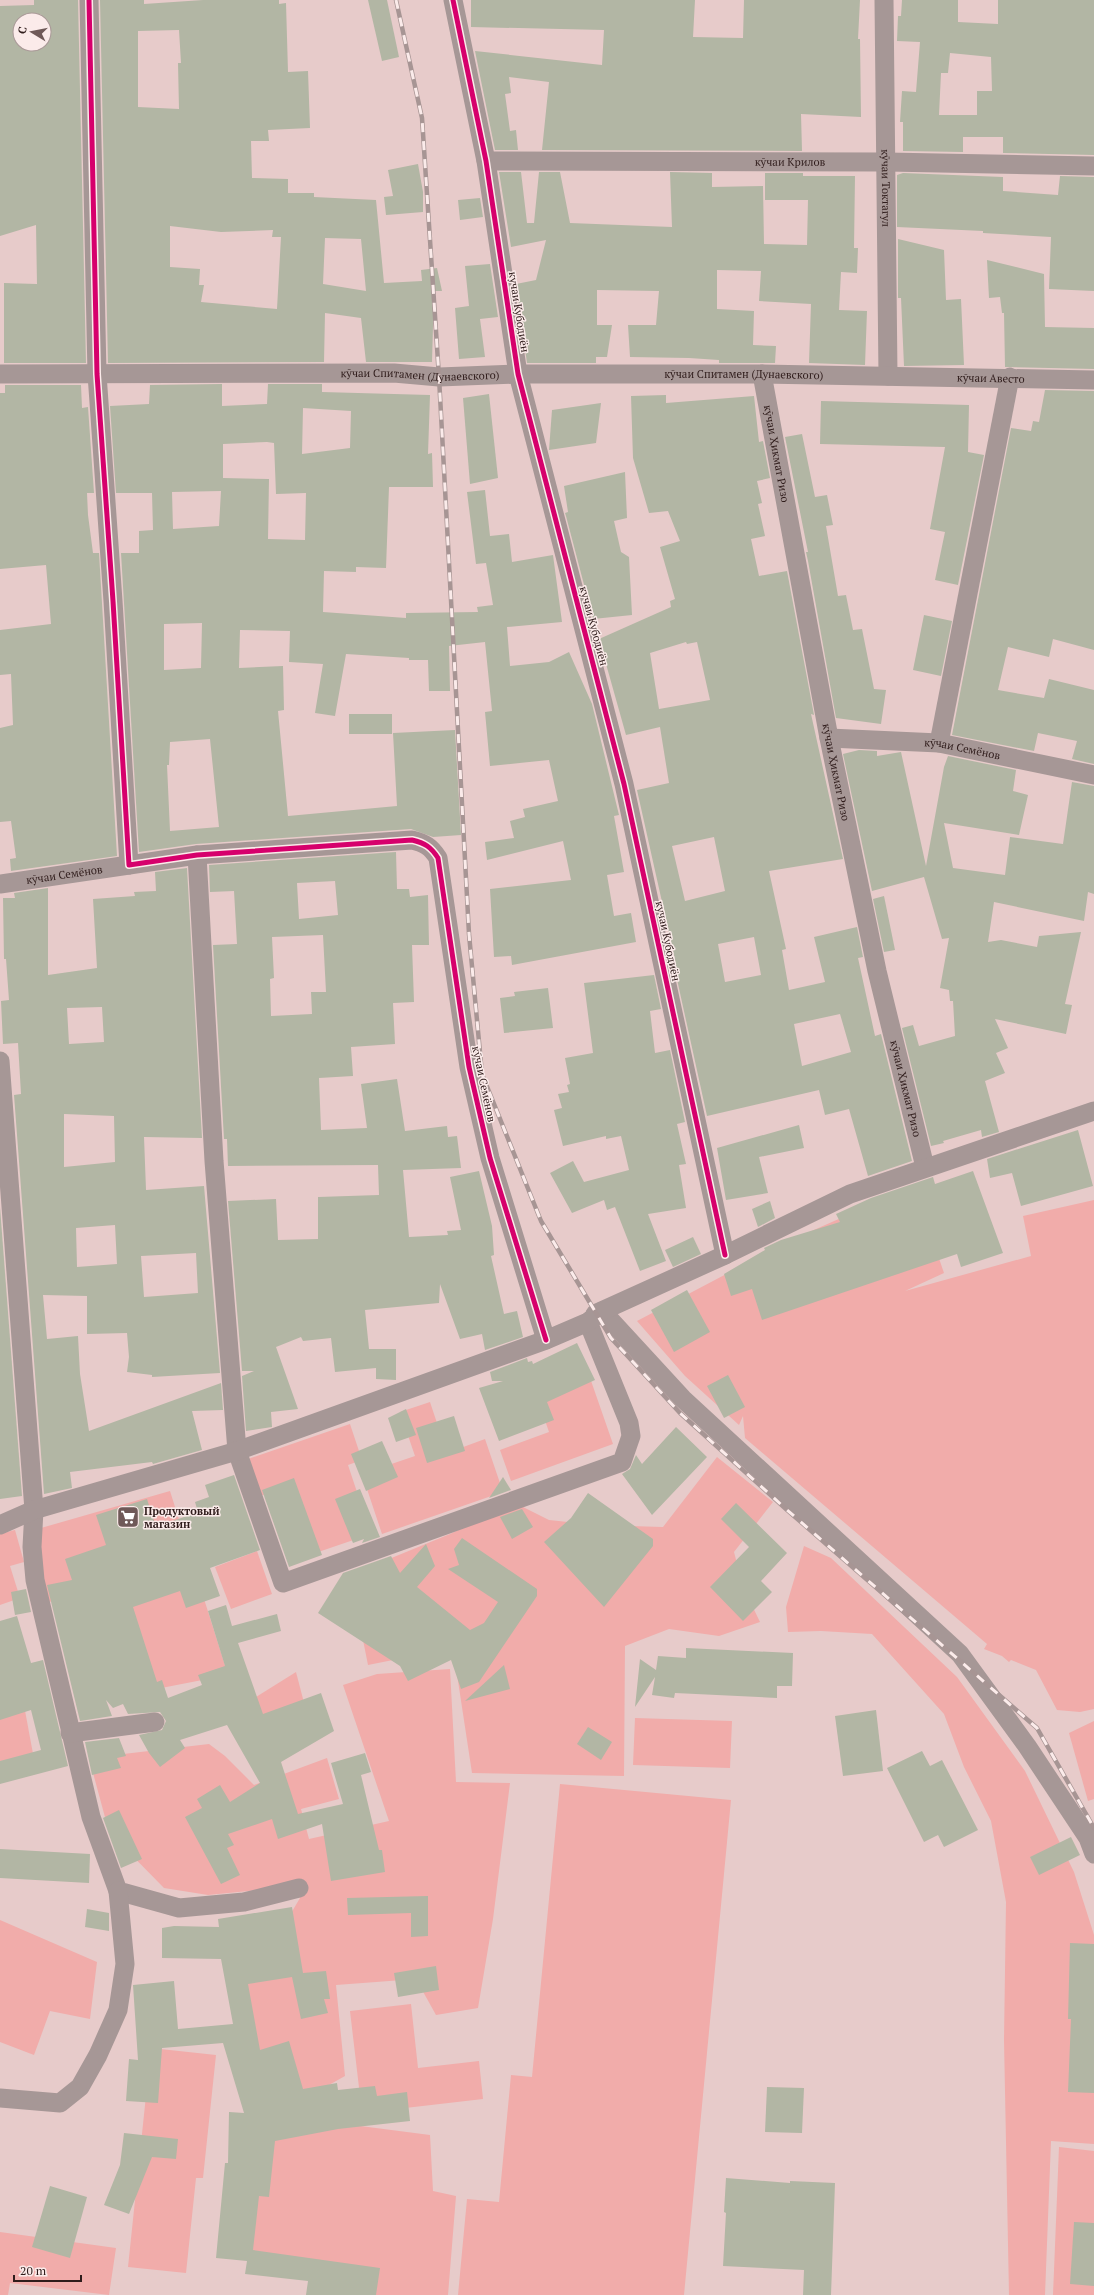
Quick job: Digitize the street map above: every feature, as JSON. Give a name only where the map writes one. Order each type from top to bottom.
[{"type":"street","points":[[89,0],[97,374],[113,601],[129,865]]},
{"type":"street","name":"кучаи Кубодиён","points":[[453,0],[486,161],[518,374],[624,784],[725,1255]]},
{"type":"street","name":"кӯчаи Токтагул","points":[[884,0],[887,162],[888,376]]},
{"type":"street","name":"кӯчаи Крилов","points":[[486,161],[887,162],[1094,166]]},
{"type":"street","name":"кӯчаи Спитамен (Дунаевского)","points":[[0,374],[394,373],[439,377],[518,374],[762,374],[888,376]]},
{"type":"street","name":"кӯчаи Ҳикмат Ризо","points":[[762,374],[829,738],[877,971],[925,1167]]},
{"type":"street","name":"кӯчаи Авесто","points":[[888,376],[1010,377],[1094,380]]},
{"type":"street","points":[[939,743],[1010,377]]},
{"type":"street","name":"кӯчаи Семёнов","points":[[829,738],[939,743],[1094,775]]},
{"type":"street","name":"кӯчаи Семёнов","points":[[0,884],[197,855],[412,840],[424,842],[432,848],[438,858],[469,1067],[490,1158],[546,1340]]},
{"type":"street","points":[[197,855],[214,1161],[237,1451],[283,1583],[622,1462],[631,1436],[629,1423],[595,1317]]},
{"type":"street","points":[[0,1061],[34,1510],[32,1547],[35,1580],[91,1818],[118,1891],[125,1964],[118,2010],[98,2055],[80,2087],[60,2102],[0,2098]]},
{"type":"street","points":[[0,1525],[34,1510],[237,1451],[546,1340],[595,1317],[595,1314],[725,1255],[850,1194],[925,1167],[1094,1111]]},
{"type":"street","points":[[595,1317],[960,1654],[1031,1753],[1088,1838],[1094,1854]]},
{"type":"street","points":[[70,1733],[155,1722]]},
{"type":"street","points":[[118,1891],[179,1908],[244,1902],[299,1888]]},
{"type":"shaded area","points":[[917,1194],[944,1273],[905,1291],[1031,1256],[1023,1216],[1094,1200],[1094,1709],[1080,1712],[1057,1710],[1036,1670],[1011,1660],[1009,1662],[1002,1656],[984,1649],[987,1644],[745,1438],[743,1416],[739,1425],[685,1376],[637,1321],[789,1241],[850,1214]]},
{"type":"shaded area","points":[[589,1375],[613,1444],[511,1481],[500,1450],[549,1432],[536,1394]]},
{"type":"shaded area","points":[[430,1402],[447,1453],[485,1439],[503,1492],[382,1534],[362,1474],[415,1456],[400,1412]]},
{"type":"shaded area","points":[[350,1424],[362,1460],[348,1465],[371,1534],[292,1561],[269,1493],[260,1496],[248,1459]]},
{"type":"shaded area","points":[[717,1457],[773,1502],[734,1552],[743,1587],[760,1622],[719,1636],[669,1629],[625,1646],[624,1776],[472,1773],[453,1648],[368,1665],[350,1575],[450,1534],[515,1503],[549,1520],[596,1525],[663,1527]]},
{"type":"shaded area","points":[[170,1491],[228,1675],[151,1690],[83,1609],[43,1600],[37,1560],[41,1528]]},
{"type":"shaded area","points":[[15,1530],[24,1562],[10,1566],[20,1598],[0,1605],[0,1534]]},
{"type":"shaded area","points":[[804,1546],[831,1558],[957,1677],[1025,1771],[1074,1872],[1094,1935],[1094,2144],[1051,2141],[1045,2295],[1009,2295],[1004,2040],[1006,1902],[991,1821],[964,1767],[944,1714],[872,1634],[821,1631],[788,1632],[786,1607]]},
{"type":"shaded area","points":[[257,1551],[272,1594],[231,1609],[215,1567]]},
{"type":"shaded area","points":[[11,1635],[36,1770],[0,1776],[0,1637]]},
{"type":"shaded area","points":[[450,1669],[456,1782],[510,1783],[493,1919],[478,2008],[436,2015],[416,1979],[336,1985],[345,2076],[304,2099],[255,2078],[237,1946],[277,1937],[300,1898],[288,1887],[208,1895],[164,1888],[109,1832],[89,1758],[209,1744],[225,1756],[254,1785],[327,1758],[339,1799],[301,1809],[309,1839],[389,1821],[343,1685],[377,1674]]},
{"type":"shaded area","points":[[296,1672],[309,1722],[235,1710]]},
{"type":"shaded area","points":[[635,1718],[732,1721],[730,1768],[633,1765]]},
{"type":"shaded area","points":[[1094,1721],[1094,1799],[1088,1801],[1069,1733]]},
{"type":"shaded area","points":[[560,1784],[731,1800],[684,2295],[458,2295],[467,2199],[499,2202],[511,2075],[532,2077]]},
{"type":"shaded area","points":[[0,1920],[97,1962],[90,2019],[50,2011],[34,2055],[0,2042]]},
{"type":"shaded area","points":[[411,2004],[418,2068],[479,2061],[483,2099],[362,2113],[350,2011]]},
{"type":"shaded area","points":[[151,2048],[216,2055],[203,2178],[196,2178],[186,2273],[128,2267]]},
{"type":"shaded area","points":[[291,2117],[430,2135],[433,2191],[456,2196],[448,2295],[340,2295],[347,2275],[235,2252],[242,2118]]},
{"type":"shaded area","points":[[1059,2147],[1094,2151],[1094,2295],[1053,2295]]},
{"type":"shaded area","points":[[0,2232],[116,2248],[109,2295],[10,2283],[8,2295],[0,2295]]},
{"type":"building","points":[[34,0],[78,0],[86,363],[4,363],[4,283],[37,284],[36,225],[0,236],[0,6],[34,5]]},
{"type":"building","points":[[100,0],[144,0],[144,4],[203,0],[279,0],[279,4],[286,3],[288,72],[308,71],[310,128],[268,130],[269,141],[251,141],[252,178],[288,179],[288,193],[314,193],[314,197],[376,200],[384,283],[422,281],[421,270],[437,268],[442,291],[434,291],[432,362],[366,362],[361,318],[325,313],[324,362],[108,363]],"holes":[[[179,30],[181,63],[178,63],[179,109],[138,107],[138,31]],[[170,226],[221,232],[273,230],[272,237],[281,237],[277,309],[201,302],[204,285],[199,285],[200,269],[170,267]],[[325,238],[361,239],[366,291],[323,284]]]},
{"type":"building","points":[[368,0],[387,0],[399,57],[382,61]]},
{"type":"building","points":[[471,0],[695,0],[693,37],[743,38],[744,0],[860,0],[858,39],[860,39],[861,117],[801,114],[802,151],[542,150],[549,82],[509,77],[511,93],[505,94],[510,131],[516,130],[518,150],[495,150],[475,51],[602,65],[604,30],[471,27]]},
{"type":"building","points":[[902,0],[958,0],[958,22],[998,24],[998,0],[1094,0],[1094,155],[1003,153],[1003,137],[963,137],[963,152],[903,151],[903,122],[900,122],[902,91],[916,92],[920,42],[897,41],[898,16],[901,16]],"holes":[[[950,53],[991,57],[992,91],[977,91],[977,115],[939,115],[941,73],[948,73]]]},
{"type":"building","points":[[418,164],[423,192],[423,212],[386,215],[384,197],[393,196],[388,170]]},
{"type":"building","points":[[499,172],[521,172],[527,223],[534,223],[539,172],[560,172],[570,223],[672,227],[670,172],[712,173],[712,187],[763,186],[764,244],[807,245],[808,200],[765,200],[765,173],[803,173],[803,176],[855,176],[854,248],[858,248],[857,273],[841,272],[839,310],[867,311],[865,365],[809,363],[811,304],[759,301],[761,271],[717,270],[717,309],[754,311],[753,345],[776,346],[775,363],[719,363],[719,360],[630,357],[628,325],[656,325],[659,291],[597,290],[597,325],[612,325],[607,357],[596,357],[596,363],[527,363],[516,284],[536,280],[546,240],[511,247]]},
{"type":"building","points":[[903,173],[1003,177],[1003,191],[1058,195],[1060,176],[1094,177],[1094,291],[1049,289],[1051,237],[983,233],[983,231],[897,227],[897,175]]},
{"type":"building","points":[[480,198],[483,217],[460,220],[458,200]]},
{"type":"building","points":[[898,239],[944,250],[946,300],[961,299],[964,365],[904,366],[901,298],[898,298]]},
{"type":"building","points":[[987,260],[1044,274],[1045,327],[1094,328],[1094,369],[1005,367],[1004,313],[1002,313],[1000,297],[989,298]]},
{"type":"building","points":[[490,264],[498,317],[480,319],[485,357],[459,359],[455,308],[469,306],[465,266]]},
{"type":"building","points":[[222,384],[222,406],[267,404],[268,384],[322,384],[322,392],[430,395],[428,454],[432,453],[433,487],[389,487],[386,568],[356,567],[356,572],[324,571],[323,612],[406,618],[406,613],[478,612],[477,607],[493,605],[486,563],[476,564],[467,492],[485,490],[490,536],[509,534],[512,562],[553,555],[562,622],[507,627],[510,666],[549,662],[569,652],[592,704],[619,815],[614,816],[624,872],[607,875],[614,916],[631,913],[636,942],[512,965],[511,956],[494,957],[490,889],[571,880],[563,841],[487,860],[485,842],[514,838],[510,821],[525,817],[523,809],[558,801],[549,760],[490,766],[485,712],[492,711],[485,642],[449,646],[450,691],[429,691],[428,660],[409,660],[409,658],[346,654],[335,716],[315,713],[323,664],[289,662],[290,631],[240,630],[239,668],[283,666],[284,710],[278,711],[288,816],[397,806],[393,733],[455,730],[461,835],[433,837],[411,829],[196,844],[139,852],[121,553],[139,553],[139,531],[153,530],[152,493],[116,493],[110,406],[149,404],[150,385]],"holes":[[[303,408],[351,411],[350,448],[302,454]],[[274,443],[276,494],[306,493],[305,540],[268,539],[269,479],[223,478],[223,444]],[[221,491],[219,526],[173,529],[172,492]],[[202,623],[201,668],[164,670],[164,624]],[[210,739],[219,827],[170,831],[167,765],[169,765],[170,742]]]},
{"type":"building","points":[[5,385],[81,385],[82,408],[88,407],[94,493],[87,493],[88,515],[93,553],[99,553],[117,856],[11,871],[10,859],[16,858],[11,821],[0,822],[0,728],[13,725],[11,674],[0,675],[0,630],[51,624],[46,565],[0,569],[0,393],[5,393]]},
{"type":"building","points":[[1045,390],[1094,391],[1094,650],[1053,639],[1049,657],[1008,647],[998,690],[1044,698],[1049,679],[1094,690],[1094,764],[1072,759],[1077,741],[1038,733],[1034,751],[952,735],[1011,428],[1031,431],[1033,421],[1039,422]]},
{"type":"building","points":[[489,394],[498,478],[470,484],[463,398]]},
{"type":"building","points":[[666,395],[666,403],[754,396],[759,442],[763,441],[770,478],[757,481],[762,503],[758,504],[765,536],[751,539],[759,576],[787,571],[814,715],[811,714],[843,859],[769,871],[786,949],[782,950],[789,990],[825,982],[814,937],[857,927],[863,957],[858,958],[875,1036],[881,1034],[912,1161],[868,1176],[849,1109],[825,1115],[819,1090],[707,1116],[673,961],[675,960],[637,790],[669,783],[660,727],[626,735],[599,639],[671,607],[670,601],[675,599],[660,547],[680,541],[668,511],[649,513],[633,458],[631,396]],"holes":[[[686,642],[687,644],[697,642],[710,700],[659,709],[650,653]],[[714,837],[725,891],[685,901],[672,846]],[[754,937],[761,975],[725,982],[718,944]],[[840,1014],[851,1052],[802,1066],[794,1024]]]},
{"type":"building","points":[[821,401],[969,405],[968,452],[984,455],[958,585],[935,580],[945,532],[930,529],[945,447],[820,444]]},
{"type":"building","points":[[601,403],[596,443],[549,450],[552,410]]},
{"type":"building","points":[[802,434],[815,497],[827,495],[833,525],[826,526],[838,596],[846,595],[853,630],[862,629],[874,689],[886,690],[881,724],[836,718],[806,552],[808,552],[785,437]]},
{"type":"building","points":[[625,472],[627,518],[614,521],[621,552],[629,557],[632,615],[593,619],[565,513],[568,512],[564,486]]},
{"type":"building","points":[[924,615],[952,621],[941,676],[913,670]]},
{"type":"building","points":[[349,714],[392,714],[392,734],[349,734]]},
{"type":"building","points":[[859,750],[877,751],[877,756],[901,752],[926,866],[944,767],[948,756],[1016,770],[1013,791],[1028,795],[1019,835],[944,823],[953,868],[1005,875],[1010,837],[1063,844],[1072,782],[1094,786],[1094,894],[1088,892],[1084,921],[994,902],[988,942],[1001,940],[1037,947],[1039,936],[1081,932],[1065,1004],[1072,1005],[1066,1034],[995,1019],[1008,1048],[996,1053],[1005,1073],[985,1081],[999,1132],[982,1137],[981,1130],[931,1146],[902,1028],[913,1025],[919,1046],[955,1036],[953,1001],[950,1001],[949,990],[940,988],[949,938],[942,939],[924,877],[872,891],[843,754]]},
{"type":"building","points":[[396,852],[397,889],[409,889],[410,897],[428,895],[429,945],[412,945],[414,1002],[393,1003],[395,1044],[351,1047],[353,1076],[319,1078],[321,1130],[367,1128],[361,1084],[397,1079],[405,1131],[447,1126],[448,1137],[457,1136],[461,1168],[403,1170],[409,1237],[448,1235],[447,1231],[461,1230],[450,1177],[479,1171],[492,1226],[494,1255],[491,1256],[504,1314],[517,1311],[523,1337],[485,1350],[482,1334],[460,1339],[440,1284],[439,1303],[365,1310],[369,1349],[396,1349],[396,1380],[376,1379],[376,1368],[335,1372],[331,1338],[303,1341],[301,1337],[276,1347],[298,1409],[271,1412],[272,1427],[246,1431],[242,1376],[254,1371],[242,1371],[228,1201],[276,1199],[278,1240],[318,1239],[318,1197],[379,1195],[378,1165],[228,1166],[227,1139],[224,1139],[213,945],[237,944],[234,891],[210,892],[209,865]],"holes":[[[335,881],[338,915],[299,919],[297,883]],[[323,935],[326,992],[311,992],[312,1014],[271,1016],[270,979],[274,978],[272,937]]]},
{"type":"building","points":[[187,868],[202,1138],[144,1137],[146,1190],[204,1186],[220,1373],[152,1377],[152,1375],[127,1372],[129,1357],[127,1333],[87,1334],[87,1296],[43,1295],[47,1339],[78,1336],[80,1374],[89,1431],[221,1383],[223,1410],[192,1411],[202,1450],[153,1464],[152,1462],[70,1472],[72,1488],[44,1494],[14,1095],[21,1094],[18,1043],[3,1044],[1,1001],[9,1000],[6,959],[4,959],[3,898],[15,898],[14,893],[48,888],[48,975],[97,968],[93,899],[135,896],[134,892],[156,891],[155,872]],"holes":[[[102,1007],[104,1042],[69,1044],[67,1008]],[[64,1114],[114,1116],[115,1162],[64,1167]],[[115,1225],[117,1264],[77,1267],[76,1228]],[[196,1253],[198,1293],[144,1297],[141,1256]]]},
{"type":"building","points":[[884,896],[895,950],[884,952],[873,899]]},
{"type":"building","points":[[654,975],[661,1009],[650,1011],[655,1053],[670,1050],[685,1122],[677,1124],[686,1164],[679,1165],[686,1208],[648,1214],[666,1261],[640,1271],[615,1207],[607,1210],[604,1200],[572,1213],[550,1173],[573,1161],[584,1182],[629,1170],[621,1136],[606,1139],[606,1136],[563,1146],[554,1110],[562,1108],[558,1094],[569,1092],[567,1085],[570,1084],[565,1058],[593,1053],[584,983]]},
{"type":"building","points":[[548,988],[553,1028],[504,1033],[500,998],[515,996],[514,992]]},
{"type":"building","points":[[799,1125],[804,1148],[759,1157],[768,1193],[726,1200],[717,1148]]},
{"type":"building","points":[[1078,1130],[1093,1186],[1021,1206],[1012,1173],[990,1178],[987,1159]]},
{"type":"building","points":[[973,1171],[1003,1253],[961,1267],[957,1254],[762,1320],[752,1289],[731,1296],[724,1274],[765,1250],[764,1248],[781,1240],[840,1222],[836,1214],[871,1198],[933,1177],[935,1184]]},
{"type":"building","points":[[770,1201],[775,1218],[758,1227],[752,1209]]},
{"type":"building","points":[[0,1207],[22,1496],[0,1499]]},
{"type":"building","points":[[693,1237],[701,1254],[673,1267],[665,1250]]},
{"type":"building","points":[[687,1290],[710,1332],[674,1352],[651,1310]]},
{"type":"building","points":[[577,1343],[595,1380],[547,1402],[554,1420],[499,1441],[479,1388],[503,1381],[492,1381],[490,1372],[527,1358],[528,1362],[532,1361],[533,1364]]},
{"type":"building","points":[[728,1375],[745,1407],[724,1418],[707,1386]]},
{"type":"building","points":[[406,1409],[416,1435],[396,1442],[388,1418]]},
{"type":"building","points":[[454,1416],[465,1451],[427,1463],[416,1428]]},
{"type":"building","points":[[676,1427],[707,1457],[652,1515],[622,1474],[630,1469],[636,1455],[642,1464]]},
{"type":"building","points":[[382,1441],[398,1477],[366,1491],[351,1454]]},
{"type":"building","points":[[234,1475],[260,1550],[210,1568],[220,1596],[186,1608],[180,1591],[133,1607],[157,1682],[162,1680],[168,1698],[202,1685],[198,1675],[225,1666],[208,1611],[226,1605],[232,1626],[277,1614],[281,1631],[238,1643],[263,1714],[321,1693],[334,1731],[281,1762],[298,1814],[343,1804],[331,1763],[365,1753],[371,1772],[361,1775],[379,1850],[382,1850],[385,1872],[331,1881],[322,1824],[278,1839],[272,1819],[228,1834],[234,1845],[227,1848],[240,1875],[221,1884],[185,1817],[202,1808],[197,1799],[220,1785],[230,1802],[260,1783],[227,1725],[180,1740],[185,1748],[160,1767],[149,1753],[139,1735],[162,1730],[166,1721],[160,1712],[128,1714],[123,1704],[113,1708],[106,1700],[112,1716],[80,1721],[47,1585],[72,1580],[65,1559],[106,1545],[96,1515],[147,1499],[156,1527],[198,1512],[195,1502],[209,1497],[205,1485]]},
{"type":"building","points":[[503,1477],[511,1490],[489,1498]]},
{"type":"building","points":[[294,1478],[322,1555],[289,1567],[262,1490]]},
{"type":"building","points":[[360,1489],[380,1537],[362,1543],[364,1539],[353,1543],[335,1499]]},
{"type":"building","points":[[588,1493],[653,1539],[653,1546],[604,1607],[544,1542],[571,1518]]},
{"type":"building","points":[[736,1503],[787,1553],[761,1581],[772,1592],[743,1621],[710,1587],[749,1547],[721,1519]]},
{"type":"building","points":[[522,1509],[533,1527],[512,1539],[500,1517]]},
{"type":"building","points":[[462,1538],[537,1589],[537,1596],[479,1682],[461,1689],[451,1660],[408,1681],[400,1666],[318,1613],[343,1573],[391,1556],[400,1573],[426,1544],[435,1566],[417,1587],[470,1630],[484,1623],[498,1602],[448,1569],[459,1565],[454,1549]]},
{"type":"building","points":[[26,1589],[31,1612],[15,1615],[11,1592]]},
{"type":"building","points":[[17,1616],[31,1663],[43,1660],[68,1766],[0,1784],[0,1761],[41,1750],[31,1710],[0,1720],[0,1621]]},
{"type":"building","points":[[686,1648],[793,1653],[792,1686],[777,1686],[777,1698],[675,1693],[674,1698],[652,1695],[655,1677],[635,1707],[640,1659],[656,1670],[658,1656],[686,1658]]},
{"type":"building","points":[[504,1665],[510,1689],[465,1701]]},
{"type":"building","points":[[876,1710],[883,1771],[843,1776],[835,1716]]},
{"type":"building","points":[[588,1727],[612,1742],[601,1760],[577,1744]]},
{"type":"building","points":[[119,1738],[126,1756],[117,1758],[121,1768],[92,1775],[85,1742]]},
{"type":"building","points":[[922,1751],[930,1766],[942,1760],[978,1830],[944,1847],[938,1835],[924,1842],[887,1768]]},
{"type":"building","points":[[119,1810],[142,1859],[121,1868],[103,1818]]},
{"type":"building","points":[[1071,1837],[1080,1855],[1039,1875],[1030,1857]]},
{"type":"building","points":[[0,1849],[90,1854],[89,1883],[0,1878]]},
{"type":"building","points":[[428,1896],[428,1936],[411,1937],[411,1913],[348,1915],[347,1898]]},
{"type":"building","points":[[292,1907],[303,1973],[326,1971],[330,1999],[324,1999],[328,2013],[301,2019],[292,1977],[248,1984],[260,2050],[289,2041],[303,2089],[337,2083],[338,2090],[375,2086],[377,2096],[407,2092],[410,2121],[338,2129],[275,2141],[269,2197],[259,2196],[253,2250],[380,2268],[376,2295],[306,2295],[308,2281],[245,2274],[247,2261],[216,2258],[225,2163],[228,2163],[229,2112],[244,2113],[223,2043],[162,2048],[158,2103],[126,2101],[129,2059],[138,2060],[133,1985],[174,1981],[178,2029],[233,2024],[221,1959],[162,1958],[162,1928],[174,1926],[219,1927],[218,1919]]},
{"type":"building","points":[[87,1909],[109,1913],[109,1931],[85,1927]]},
{"type":"building","points":[[1070,1943],[1094,1944],[1094,2093],[1068,2092],[1071,2019],[1068,2019]]},
{"type":"building","points":[[436,1966],[439,1990],[398,1997],[394,1973]]},
{"type":"building","points":[[767,2087],[804,2088],[802,2133],[765,2132]]},
{"type":"building","points":[[124,2133],[178,2139],[176,2159],[152,2157],[129,2214],[104,2205],[120,2165]]},
{"type":"building","points":[[726,2178],[790,2183],[790,2181],[835,2183],[831,2295],[803,2295],[804,2270],[723,2266]]},
{"type":"building","points":[[50,2186],[87,2197],[70,2258],[32,2247]]},
{"type":"building","points":[[1074,2222],[1094,2223],[1094,2286],[1070,2284]]},
{"type":"railway","points":[[396,0],[422,118],[439,377],[469,934],[482,1074],[541,1221],[611,1338],[680,1413],[786,1509],[1037,1728],[1094,1828]]},
{"type":"cycle path","points":[[89,0],[97,374],[113,601],[129,865],[197,855],[412,840],[424,844],[433,851],[438,858],[469,1067],[490,1158],[546,1340]]},
{"type":"cycle path","points":[[453,0],[486,161],[518,374],[624,784],[725,1255]]},
{"type":"place","name":"Продуктовый магазин","points":[[128,1517]]}]
